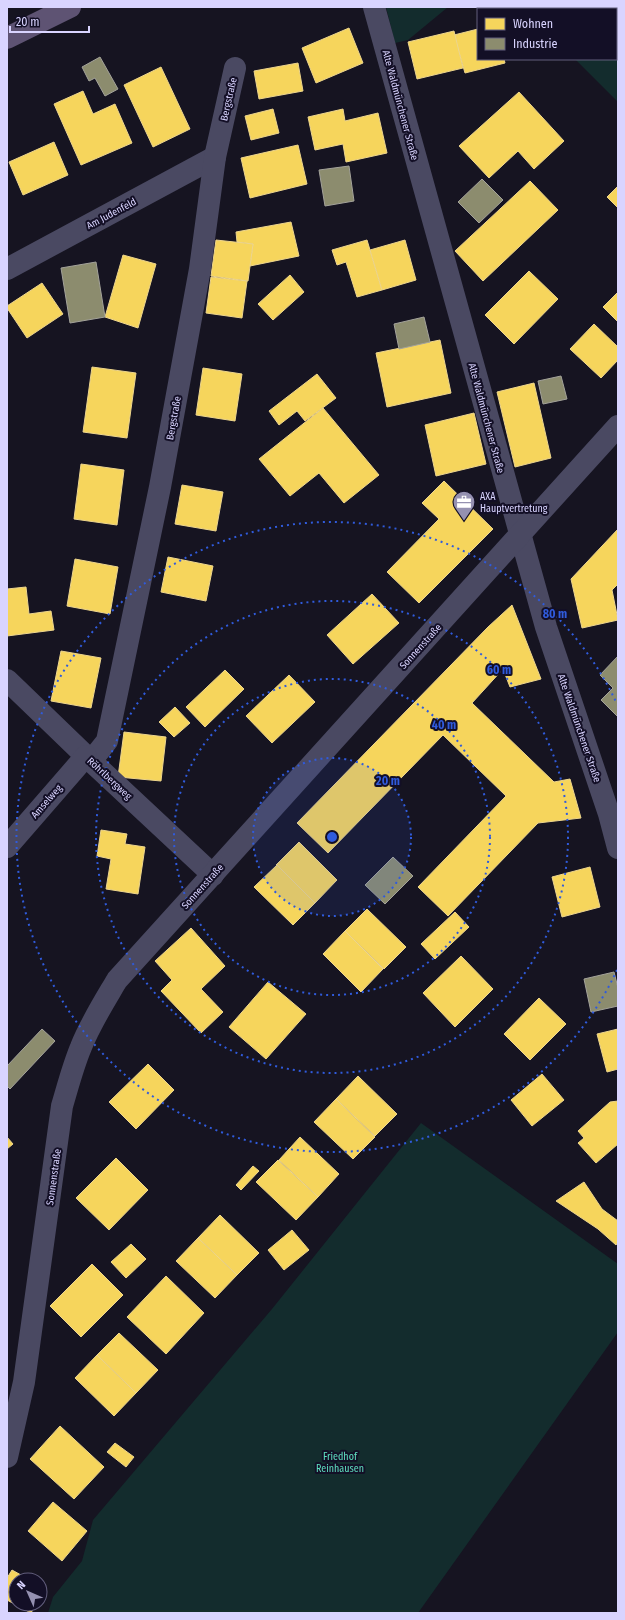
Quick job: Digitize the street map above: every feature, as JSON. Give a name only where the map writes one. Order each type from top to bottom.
[{"type":"main road","points":[[7,38],[70,7]]},
{"type":"street","name":"Alte Waldmünchener Straße","points":[[374,7],[519,535],[546,627],[609,814],[618,848]]},
{"type":"street","name":"Bergstraße","points":[[89,759],[108,741],[157,502],[200,269],[215,157],[236,68]]},
{"type":"street","name":"Am Judenfeld","points":[[7,269],[215,157]]},
{"type":"street","name":"Sonnenstraße","points":[[7,1457],[24,1382],[62,1106],[81,1046],[96,1015],[117,980],[618,426]]},
{"type":"street","name":"Röhrlbergweg","points":[[7,680],[89,759],[213,874]]},
{"type":"street","name":"Amselweg","points":[[7,847],[89,759]]},
{"type":"green space","points":[[386,7],[448,7],[408,40],[395,43]]},
{"type":"green space","points":[[526,7],[617,7],[616,8]]},
{"type":"green space","points":[[618,17],[618,102],[576,60],[617,60]]},
{"type":"green space","name":"Friedhof Reinhausen","points":[[421,1123],[618,1264],[618,1332],[418,1613],[48,1613],[53,1597],[82,1561],[93,1520],[272,1309]]},
{"type":"building: Wohnen","points":[[349,28],[363,63],[316,83],[302,48]]},
{"type":"building: Wohnen","points":[[477,29],[477,60],[504,60],[505,63],[465,73],[454,35]]},
{"type":"building: Wohnen","points":[[454,31],[463,68],[417,79],[408,42]]},
{"type":"building: Wohnen","points":[[298,63],[303,91],[259,99],[254,71]]},
{"type":"building: Wohnen","points":[[161,67],[190,129],[153,147],[124,85]]},
{"type":"building: Wohnen","points":[[83,91],[93,114],[115,104],[132,143],[81,165],[54,104]]},
{"type":"building: Wohnen","points":[[519,92],[564,141],[534,169],[518,151],[489,178],[459,146]]},
{"type":"building: Wohnen","points":[[273,109],[279,133],[251,140],[245,116]]},
{"type":"building: Wohnen","points":[[343,109],[345,121],[378,113],[387,153],[346,162],[343,144],[315,150],[308,117]]},
{"type":"building: Wohnen","points":[[54,142],[68,175],[23,195],[9,162]]},
{"type":"building: Wohnen","points":[[298,145],[307,184],[250,198],[241,158]]},
{"type":"building: Wohnen","points":[[530,181],[558,210],[483,281],[455,251]]},
{"type":"building: Wohnen","points":[[618,186],[618,208],[607,197]]},
{"type":"building: Wohnen","points":[[291,222],[299,256],[250,266],[253,244],[237,242],[236,232]]},
{"type":"building: Wohnen","points":[[216,240],[253,244],[248,281],[211,276]]},
{"type":"building: Wohnen","points":[[367,240],[382,290],[357,297],[346,262],[337,265],[332,250]]},
{"type":"building: Wohnen","points":[[405,240],[416,280],[382,290],[370,250]]},
{"type":"building: Wohnen","points":[[123,255],[156,264],[138,328],[105,317]]},
{"type":"building: Wohnen","points":[[529,271],[558,299],[514,344],[485,315]]},
{"type":"building: Wohnen","points":[[290,275],[304,292],[273,320],[258,304]]},
{"type":"building: Wohnen","points":[[211,277],[247,281],[242,318],[206,313]]},
{"type":"building: Wohnen","points":[[42,283],[63,314],[27,338],[7,306]]},
{"type":"building: Wohnen","points":[[618,292],[618,322],[603,307]]},
{"type":"building: Wohnen","points":[[594,324],[618,347],[618,360],[601,378],[570,349]]},
{"type":"building: Wohnen","points":[[440,340],[451,393],[387,407],[376,353]]},
{"type":"building: Wohnen","points":[[92,367],[136,373],[127,438],[83,432]]},
{"type":"building: Wohnen","points":[[203,368],[242,374],[235,421],[196,415]]},
{"type":"building: Wohnen","points":[[317,374],[336,398],[305,421],[297,411],[279,425],[269,411]]},
{"type":"building: Wohnen","points":[[534,383],[551,458],[515,467],[497,392]]},
{"type":"building: Wohnen","points":[[323,408],[379,475],[344,503],[319,473],[290,496],[259,459]]},
{"type":"building: Wohnen","points":[[474,413],[486,464],[436,476],[425,425]]},
{"type":"building: Wohnen","points":[[81,464],[124,470],[117,525],[74,519]]},
{"type":"building: Wohnen","points":[[444,481],[493,529],[419,603],[387,572],[439,519],[422,503]]},
{"type":"building: Wohnen","points":[[182,485],[223,492],[216,531],[175,524]]},
{"type":"building: Wohnen","points":[[618,529],[618,584],[612,590],[618,620],[582,628],[571,579]]},
{"type":"building: Wohnen","points":[[168,557],[213,566],[206,601],[161,592]]},
{"type":"building: Wohnen","points":[[75,559],[118,567],[110,614],[67,606]]},
{"type":"building: Wohnen","points":[[26,587],[29,614],[51,611],[54,630],[7,636],[7,589]]},
{"type":"building: Wohnen","points":[[372,594],[399,623],[353,664],[327,635]]},
{"type":"building: Wohnen","points":[[512,605],[541,679],[510,687],[503,669],[472,703],[554,782],[570,779],[581,818],[538,823],[448,916],[418,887],[506,796],[443,735],[328,853],[297,823],[488,627]]},
{"type":"building: Wohnen","points":[[61,651],[101,658],[91,708],[51,701]]},
{"type":"building: Wohnen","points":[[225,670],[244,689],[205,727],[186,707]]},
{"type":"building: Wohnen","points":[[289,675],[315,702],[272,743],[246,716]]},
{"type":"building: Wohnen","points":[[175,707],[190,723],[174,737],[159,722]]},
{"type":"building: Wohnen","points":[[124,732],[166,737],[161,781],[118,777]]},
{"type":"building: Wohnen","points":[[101,830],[127,834],[125,844],[145,847],[138,894],[106,889],[111,859],[97,856]]},
{"type":"building: Wohnen","points":[[299,842],[337,880],[315,903],[276,865]]},
{"type":"building: Wohnen","points":[[277,865],[315,903],[293,925],[254,887]]},
{"type":"building: Wohnen","points":[[590,867],[600,907],[562,917],[552,877]]},
{"type":"building: Wohnen","points":[[367,909],[406,947],[384,969],[345,931]]},
{"type":"building: Wohnen","points":[[455,912],[469,927],[435,959],[421,944]]},
{"type":"building: Wohnen","points":[[191,928],[225,966],[201,989],[223,1012],[201,1033],[161,991],[172,980],[155,961]]},
{"type":"building: Wohnen","points":[[345,931],[383,969],[361,992],[323,954]]},
{"type":"building: Wohnen","points":[[461,956],[493,989],[455,1027],[423,993]]},
{"type":"building: Wohnen","points":[[268,982],[306,1014],[266,1059],[229,1027]]},
{"type":"building: Wohnen","points":[[539,998],[566,1024],[530,1060],[504,1034]]},
{"type":"building: Wohnen","points":[[618,1029],[618,1069],[607,1072],[597,1034]]},
{"type":"building: Wohnen","points":[[148,1064],[174,1090],[136,1129],[109,1102]]},
{"type":"building: Wohnen","points":[[542,1074],[564,1100],[532,1126],[511,1100]]},
{"type":"building: Wohnen","points":[[358,1076],[397,1114],[375,1136],[336,1099]]},
{"type":"building: Wohnen","points":[[336,1099],[375,1137],[353,1159],[314,1122]]},
{"type":"building: Wohnen","points":[[618,1101],[618,1144],[596,1163],[578,1143],[584,1138],[578,1131],[610,1102]]},
{"type":"building: Wohnen","points":[[7,1137],[13,1144],[7,1149]]},
{"type":"building: Wohnen","points":[[300,1137],[339,1174],[318,1197],[279,1160]]},
{"type":"building: Wohnen","points":[[116,1158],[148,1190],[109,1230],[76,1198]]},
{"type":"building: Wohnen","points":[[278,1160],[318,1197],[296,1220],[256,1182]]},
{"type":"building: Wohnen","points":[[253,1166],[259,1171],[241,1190],[236,1185]]},
{"type":"building: Wohnen","points":[[584,1182],[602,1209],[618,1221],[618,1242],[616,1245],[598,1229],[556,1201]]},
{"type":"building: Wohnen","points":[[220,1215],[259,1253],[237,1275],[198,1238]]},
{"type":"building: Wohnen","points":[[292,1230],[309,1250],[284,1270],[268,1250]]},
{"type":"building: Wohnen","points":[[198,1238],[237,1275],[215,1298],[176,1261]]},
{"type":"building: Wohnen","points":[[131,1244],[146,1259],[126,1278],[111,1262]]},
{"type":"building: Wohnen","points":[[92,1264],[123,1295],[81,1337],[50,1306]]},
{"type":"building: Wohnen","points":[[166,1276],[204,1313],[166,1354],[127,1317]]},
{"type":"building: Wohnen","points":[[119,1333],[158,1370],[136,1393],[97,1355]]},
{"type":"building: Wohnen","points":[[97,1355],[136,1393],[114,1416],[75,1378]]},
{"type":"building: Wohnen","points":[[60,1426],[104,1467],[74,1499],[30,1459]]},
{"type":"building: Wohnen","points":[[115,1443],[134,1457],[126,1467],[107,1452]]},
{"type":"building: Wohnen","points":[[53,1502],[87,1531],[62,1561],[28,1531]]},
{"type":"building: Wohnen","points":[[8,1576],[8,1601],[7,1600]]},
{"type":"building: Industrie","points":[[100,57],[118,89],[105,96],[95,78],[89,81],[82,67]]},
{"type":"building: Industrie","points":[[349,166],[354,201],[325,206],[319,170]]},
{"type":"building: Industrie","points":[[482,179],[503,200],[479,223],[458,202]]},
{"type":"building: Industrie","points":[[96,262],[105,317],[70,323],[61,268]]},
{"type":"building: Industrie","points":[[424,317],[430,342],[399,349],[394,324]]},
{"type":"building: Industrie","points":[[561,376],[567,399],[543,404],[538,381]]},
{"type":"building: Industrie","points":[[618,656],[618,717],[601,700],[613,688],[600,675]]},
{"type":"building: Industrie","points":[[393,857],[413,876],[385,904],[365,885]]},
{"type":"building: Industrie","points":[[614,972],[618,988],[618,1006],[591,1012],[584,979]]},
{"type":"building: Industrie","points":[[42,1029],[55,1041],[10,1089],[7,1086],[7,1066]]},
{"type":"place","name":"AXA Hauptvertretung","points":[[464,522]]}]
